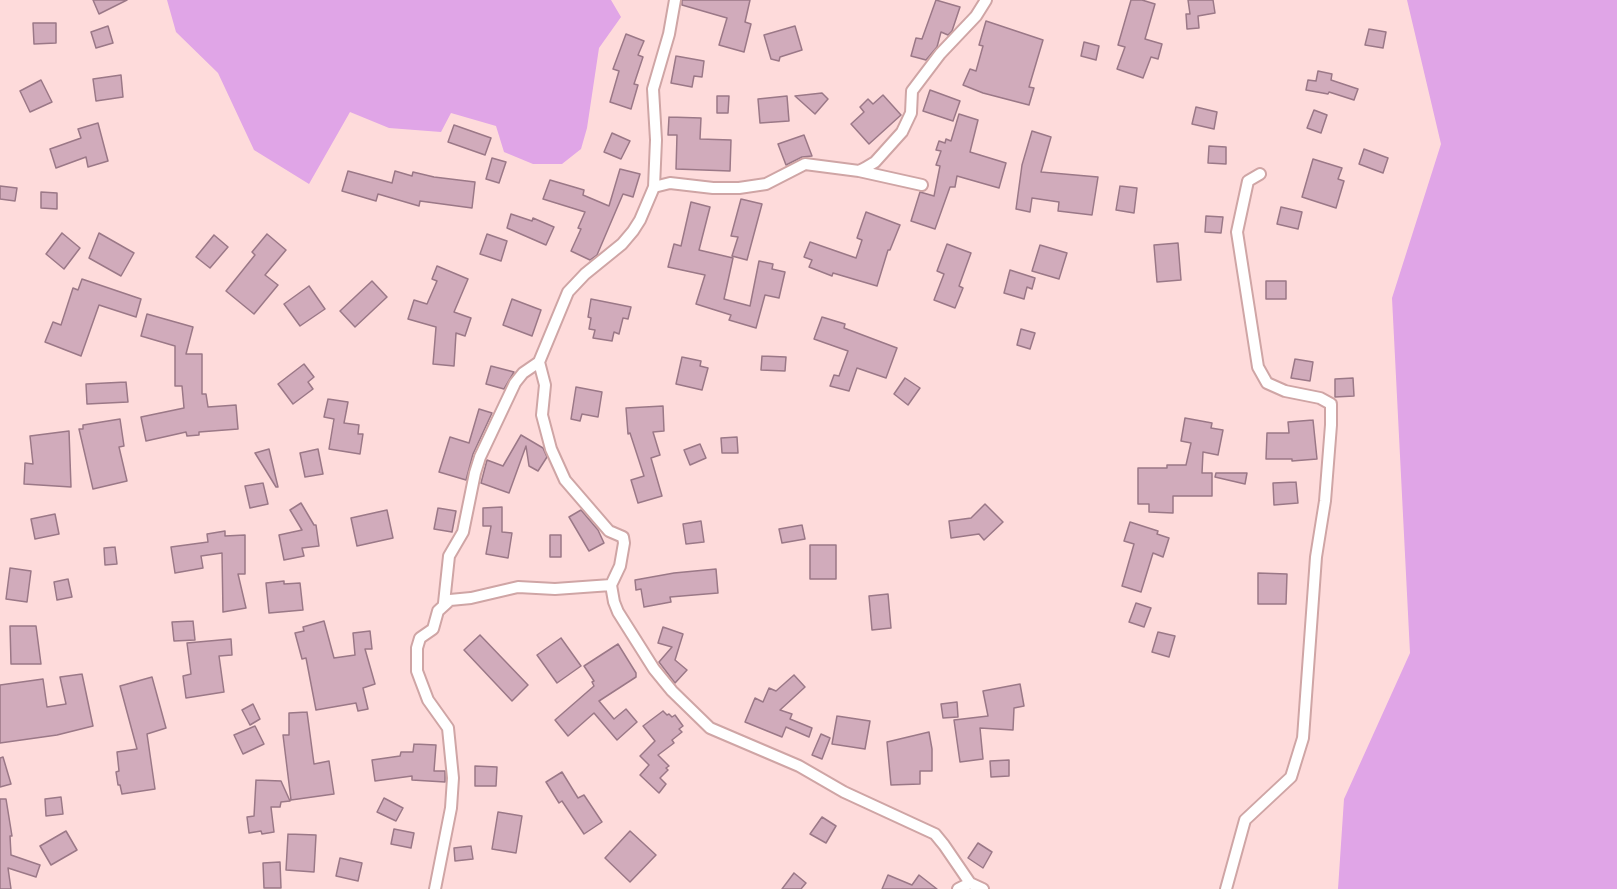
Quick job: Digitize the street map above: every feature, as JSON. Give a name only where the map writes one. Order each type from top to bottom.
[{"type":"street","points":[[435,889],[452,808],[453,778],[448,728],[428,700],[421,685],[416,659],[418,643],[420,638],[433,629],[435,618],[444,603],[450,556],[464,532],[480,457],[515,383],[523,373],[539,362],[568,292],[585,274],[622,244],[633,231],[654,187],[656,140],[652,89],[669,34],[675,0]]},
{"type":"street","points":[[859,171],[875,162],[902,132],[911,113],[912,91],[925,72],[976,16],[986,0]]},
{"type":"street","points":[[654,187],[670,183],[713,188],[739,188],[766,184],[805,164],[859,171],[922,185]]},
{"type":"street","points":[[1226,889],[1245,820],[1291,777],[1303,738],[1316,557],[1325,501],[1331,425],[1331,404],[1320,398],[1285,392],[1267,383],[1258,367],[1237,232],[1248,181],[1260,174]]},
{"type":"street","points":[[539,362],[545,385],[542,415],[551,449],[565,480],[609,531],[623,537],[620,566],[611,585],[611,594],[618,612],[654,669],[710,728],[799,766],[844,792],[935,834],[970,883],[983,889]]},
{"type":"street","points":[[444,603],[518,587],[555,589],[611,585]]},
{"type":"street","points":[[958,889],[970,883]]},
{"type":"shaded area","points":[[167,0],[611,0],[621,17],[599,48],[587,128],[581,149],[562,164],[533,164],[504,152],[496,126],[451,113],[441,132],[389,128],[350,112],[309,184],[254,150],[218,73],[176,32]]},
{"type":"shaded area","points":[[1407,0],[1617,0],[1617,889],[1338,889],[1344,799],[1410,653],[1392,298],[1441,144]]},
{"type":"building","points":[[93,0],[127,0],[99,14]]},
{"type":"building","points":[[682,0],[750,0],[745,22],[751,24],[744,52],[719,45],[727,18],[682,5]]},
{"type":"building","points":[[936,0],[960,7],[952,31],[948,35],[941,32],[937,47],[926,60],[911,56],[916,38],[922,39]]},
{"type":"building","points":[[1131,0],[1142,0],[1155,4],[1145,39],[1162,44],[1158,59],[1151,57],[1143,78],[1117,69],[1125,47],[1118,45]]},
{"type":"building","points":[[1188,0],[1213,0],[1215,13],[1198,16],[1199,28],[1187,29],[1186,14],[1190,14]]},
{"type":"building","points":[[986,21],[1043,40],[1029,87],[1034,88],[1029,105],[983,93],[963,85],[970,69],[976,71],[983,46],[979,45]]},
{"type":"building","points":[[33,23],[56,23],[56,43],[34,44]]},
{"type":"building","points":[[108,26],[113,43],[96,48],[91,32]]},
{"type":"building","points":[[795,26],[802,50],[780,57],[779,61],[771,59],[764,35]]},
{"type":"building","points":[[1369,29],[1386,32],[1383,48],[1365,45]]},
{"type":"building","points":[[626,34],[644,41],[638,55],[643,57],[634,84],[638,85],[631,109],[610,102],[619,71],[613,69]]},
{"type":"building","points":[[1084,42],[1099,46],[1096,60],[1081,56]]},
{"type":"building","points":[[676,56],[704,61],[702,77],[694,76],[692,87],[671,83]]},
{"type":"building","points":[[1318,71],[1332,74],[1331,80],[1358,89],[1354,100],[1329,92],[1328,94],[1306,90],[1308,80],[1316,81]]},
{"type":"building","points":[[121,75],[123,97],[96,101],[93,79]]},
{"type":"building","points":[[41,80],[52,102],[30,112],[20,91]]},
{"type":"building","points":[[930,90],[960,101],[953,121],[923,111]]},
{"type":"building","points":[[822,93],[828,99],[815,114],[795,96]]},
{"type":"building","points":[[883,95],[901,115],[869,144],[851,124],[864,112],[860,107],[868,99],[873,104]]},
{"type":"building","points":[[717,96],[729,96],[728,113],[717,113]]},
{"type":"building","points":[[787,96],[789,121],[760,123],[758,99]]},
{"type":"building","points":[[1196,107],[1217,112],[1214,129],[1192,124]]},
{"type":"building","points":[[1314,110],[1327,115],[1321,133],[1307,128]]},
{"type":"building","points":[[959,114],[978,120],[970,152],[1006,163],[999,188],[957,176],[955,187],[950,187],[935,229],[911,221],[920,192],[934,196],[940,166],[936,165],[941,151],[936,150],[939,141],[945,143],[946,139],[951,141]]},
{"type":"building","points":[[669,117],[701,118],[700,139],[731,140],[730,171],[676,169],[677,135],[668,135]]},
{"type":"building","points":[[98,123],[108,161],[88,167],[86,157],[56,168],[50,149],[81,138],[78,129]]},
{"type":"building","points":[[454,125],[491,138],[485,155],[448,142]]},
{"type":"building","points":[[1032,131],[1051,137],[1041,172],[1098,177],[1092,215],[1058,211],[1059,202],[1032,198],[1030,212],[1016,209],[1022,165]]},
{"type":"building","points":[[612,133],[630,141],[621,159],[604,152]]},
{"type":"building","points":[[804,135],[812,156],[802,157],[786,165],[778,144]]},
{"type":"building","points":[[1209,146],[1226,147],[1226,164],[1208,163]]},
{"type":"building","points":[[1364,149],[1388,158],[1383,173],[1359,164]]},
{"type":"building","points":[[492,158],[506,162],[499,183],[486,179]]},
{"type":"building","points":[[1313,159],[1342,168],[1338,179],[1344,181],[1336,208],[1302,197]]},
{"type":"building","points":[[620,169],[640,174],[633,197],[623,194],[597,255],[590,260],[571,251],[581,229],[578,228],[585,212],[543,199],[550,180],[584,190],[583,195],[609,206]]},
{"type":"building","points":[[348,171],[392,183],[395,171],[412,176],[413,172],[475,182],[472,208],[420,201],[419,206],[378,194],[376,201],[342,191]]},
{"type":"building","points":[[0,186],[17,188],[15,201],[0,199]]},
{"type":"building","points":[[1120,186],[1137,188],[1134,213],[1116,210]]},
{"type":"building","points":[[41,192],[57,193],[57,209],[41,208]]},
{"type":"building","points":[[741,199],[762,204],[747,260],[732,256],[738,237],[731,236]]},
{"type":"building","points":[[691,202],[710,207],[699,250],[733,258],[724,299],[750,306],[759,261],[773,264],[772,269],[785,272],[779,298],[765,295],[756,328],[729,320],[731,315],[696,304],[705,275],[668,267],[674,244],[681,246]]},
{"type":"building","points":[[1281,207],[1302,212],[1298,229],[1277,224]]},
{"type":"building","points":[[866,212],[900,225],[890,250],[888,250],[877,286],[833,273],[832,276],[809,267],[812,260],[804,257],[810,242],[856,258],[862,240],[857,238]]},
{"type":"building","points":[[511,214],[532,221],[533,218],[554,227],[546,245],[507,228]]},
{"type":"building","points":[[1206,216],[1223,217],[1221,233],[1205,232]]},
{"type":"building","points":[[62,233],[80,248],[64,269],[46,254]]},
{"type":"building","points":[[99,233],[134,253],[121,276],[89,258]]},
{"type":"building","points":[[267,234],[286,250],[265,275],[278,285],[254,314],[226,291],[255,255],[252,252]]},
{"type":"building","points":[[487,234],[507,241],[501,261],[480,254]]},
{"type":"building","points":[[214,235],[228,247],[210,268],[196,257]]},
{"type":"building","points":[[1178,243],[1181,280],[1157,282],[1154,245]]},
{"type":"building","points":[[947,244],[971,253],[959,286],[963,288],[955,308],[934,300],[944,274],[937,271]]},
{"type":"building","points":[[1040,245],[1067,253],[1059,279],[1032,271]]},
{"type":"building","points":[[437,266],[468,279],[454,312],[471,318],[465,336],[456,333],[454,366],[433,364],[436,327],[408,319],[414,300],[427,304],[437,281],[432,279]]},
{"type":"building","points":[[1010,270],[1035,278],[1032,289],[1027,287],[1024,299],[1004,293]]},
{"type":"building","points":[[82,279],[141,299],[136,317],[99,305],[81,356],[45,342],[53,322],[61,325],[73,288],[78,290]]},
{"type":"building","points":[[372,281],[387,297],[355,327],[340,311]]},
{"type":"building","points":[[1266,281],[1286,281],[1286,299],[1266,299]]},
{"type":"building","points":[[309,286],[325,309],[300,326],[284,304]]},
{"type":"building","points":[[512,299],[541,310],[532,336],[503,325]]},
{"type":"building","points":[[591,299],[631,307],[628,319],[623,318],[619,334],[614,332],[612,341],[593,338],[595,330],[589,329],[591,318],[588,317]]},
{"type":"building","points":[[147,314],[193,327],[186,354],[202,354],[202,394],[206,394],[208,407],[236,405],[238,429],[199,432],[199,435],[187,436],[186,432],[146,441],[141,417],[184,408],[182,386],[175,386],[175,346],[141,336]]},
{"type":"building","points":[[822,317],[845,324],[844,328],[897,348],[886,378],[857,368],[849,391],[830,386],[834,375],[839,376],[848,351],[814,339]]},
{"type":"building","points":[[1021,329],[1035,333],[1030,349],[1017,345]]},
{"type":"building","points":[[762,356],[786,357],[785,371],[761,370]]},
{"type":"building","points":[[682,357],[701,361],[700,366],[708,368],[702,390],[676,384]]},
{"type":"building","points":[[1295,359],[1313,362],[1310,381],[1291,378]]},
{"type":"building","points":[[304,364],[314,377],[308,382],[313,389],[293,404],[278,384]]},
{"type":"building","points":[[491,366],[514,372],[504,389],[486,384]]},
{"type":"building","points":[[905,378],[920,388],[908,405],[894,394]]},
{"type":"building","points":[[1353,378],[1354,396],[1335,397],[1335,379]]},
{"type":"building","points":[[126,382],[128,402],[87,404],[86,384]]},
{"type":"building","points":[[576,387],[602,392],[598,417],[582,414],[580,421],[571,419]]},
{"type":"building","points":[[328,399],[348,402],[344,423],[359,425],[358,434],[363,434],[360,454],[329,449],[334,419],[324,417]]},
{"type":"building","points":[[663,406],[664,431],[653,432],[660,455],[651,458],[662,496],[638,503],[631,480],[644,476],[630,433],[628,434],[626,408]]},
{"type":"building","points":[[479,409],[492,413],[473,454],[466,480],[439,472],[450,437],[469,443]]},
{"type":"building","points":[[1185,418],[1212,423],[1211,428],[1223,430],[1218,455],[1203,452],[1202,473],[1212,473],[1212,496],[1173,496],[1173,513],[1149,512],[1149,504],[1138,504],[1138,468],[1167,468],[1167,465],[1186,465],[1191,443],[1181,441]]},
{"type":"building","points":[[120,419],[124,446],[119,447],[127,481],[93,489],[79,429],[83,429],[83,425]]},
{"type":"building","points":[[1313,420],[1317,459],[1292,461],[1292,459],[1266,459],[1267,433],[1289,433],[1288,422]]},
{"type":"building","points":[[69,431],[71,487],[24,484],[25,463],[33,464],[30,436]]},
{"type":"building","points":[[521,435],[543,448],[547,457],[538,471],[529,466],[526,446],[509,493],[481,483],[487,460],[503,466]]},
{"type":"building","points":[[737,437],[738,453],[722,453],[721,438]]},
{"type":"building","points":[[700,444],[706,458],[690,465],[684,450]]},
{"type":"building","points":[[269,449],[278,487],[255,453]]},
{"type":"building","points":[[318,449],[323,474],[305,477],[300,453]]},
{"type":"building","points":[[1216,473],[1247,473],[1245,484],[1215,477]]},
{"type":"building","points":[[1296,482],[1298,503],[1274,505],[1273,483]]},
{"type":"building","points":[[263,483],[268,504],[250,508],[245,486]]},
{"type":"building","points":[[301,503],[316,525],[319,546],[302,548],[304,556],[284,560],[279,535],[302,530],[290,510]]},
{"type":"building","points":[[985,504],[1003,522],[984,540],[979,534],[951,538],[949,521],[971,518]]},
{"type":"building","points":[[502,507],[502,532],[512,533],[508,558],[486,554],[491,526],[483,526],[483,508]]},
{"type":"building","points":[[438,508],[456,511],[452,532],[434,529]]},
{"type":"building","points":[[387,510],[393,538],[357,546],[351,518]]},
{"type":"building","points":[[581,510],[598,530],[604,543],[589,551],[569,517]]},
{"type":"building","points":[[55,514],[59,534],[35,539],[31,519]]},
{"type":"building","points":[[701,521],[704,542],[686,544],[683,524]]},
{"type":"building","points":[[1130,522],[1158,531],[1157,534],[1169,538],[1163,557],[1153,553],[1141,592],[1122,586],[1134,544],[1124,541]]},
{"type":"building","points":[[802,525],[805,539],[782,543],[779,529]]},
{"type":"building","points":[[225,531],[225,536],[245,535],[245,574],[238,574],[246,608],[223,612],[222,553],[201,556],[203,568],[175,573],[171,547],[208,542],[207,534]]},
{"type":"building","points":[[550,535],[561,535],[561,557],[550,557]]},
{"type":"building","points":[[810,545],[836,545],[836,579],[810,579]]},
{"type":"building","points":[[115,547],[117,564],[105,565],[104,548]]},
{"type":"building","points":[[10,568],[31,571],[27,602],[6,599]]},
{"type":"building","points":[[716,569],[718,593],[670,597],[671,602],[644,607],[641,589],[636,590],[635,580]]},
{"type":"building","points":[[1258,573],[1287,574],[1286,604],[1258,604]]},
{"type":"building","points":[[68,579],[72,597],[57,600],[54,582]]},
{"type":"building","points":[[284,581],[284,584],[300,583],[303,610],[269,613],[266,583]]},
{"type":"building","points":[[888,594],[891,628],[872,630],[869,596]]},
{"type":"building","points":[[1136,603],[1151,608],[1144,627],[1129,622]]},
{"type":"building","points":[[193,621],[195,640],[174,641],[172,622]]},
{"type":"building","points":[[324,621],[334,658],[355,655],[353,633],[370,631],[372,649],[365,649],[375,684],[363,688],[368,709],[358,711],[356,703],[316,710],[306,658],[302,659],[295,633],[304,631],[303,627]]},
{"type":"building","points":[[10,626],[36,626],[41,664],[11,664]]},
{"type":"building","points":[[663,627],[683,634],[675,660],[687,670],[675,683],[659,662],[672,647],[658,643]]},
{"type":"building","points":[[1158,632],[1175,636],[1169,657],[1152,652]]},
{"type":"building","points":[[480,635],[528,685],[512,701],[464,650]]},
{"type":"building","points":[[561,638],[581,666],[557,683],[537,655]]},
{"type":"building","points":[[231,639],[232,655],[219,656],[224,692],[186,698],[183,676],[191,674],[187,643]]},
{"type":"building","points":[[618,644],[636,673],[636,677],[599,701],[614,719],[626,709],[637,722],[617,740],[594,713],[568,736],[555,720],[594,686],[592,682],[594,681],[584,666]]},
{"type":"building","points":[[82,674],[93,726],[57,735],[0,743],[0,685],[43,679],[47,707],[66,704],[60,677]]},
{"type":"building","points":[[794,675],[805,687],[780,710],[792,714],[790,719],[812,728],[809,737],[786,727],[782,737],[745,722],[755,698],[763,702],[769,688],[776,691]]},
{"type":"building","points":[[152,677],[166,728],[147,734],[155,789],[122,794],[116,772],[119,771],[117,752],[137,749],[120,686]]},
{"type":"building","points":[[1020,684],[1024,706],[1014,708],[1013,730],[980,728],[983,759],[960,762],[954,720],[988,716],[983,691]]},
{"type":"building","points":[[957,702],[958,717],[943,718],[941,704]]},
{"type":"building","points":[[253,704],[260,719],[250,725],[242,710]]},
{"type":"building","points":[[663,711],[672,717],[675,715],[683,726],[679,729],[682,732],[672,740],[674,743],[658,755],[669,766],[660,778],[666,784],[659,793],[640,775],[649,765],[640,756],[655,741],[643,726]]},
{"type":"building","points":[[307,712],[314,764],[329,761],[334,794],[291,800],[283,735],[289,735],[289,713]]},
{"type":"building","points":[[837,716],[870,721],[865,749],[832,744]]},
{"type":"building","points":[[255,726],[264,744],[243,754],[234,735]]},
{"type":"building","points":[[929,732],[932,771],[920,771],[920,784],[891,785],[887,742]]},
{"type":"building","points":[[821,734],[830,738],[822,759],[812,755]]},
{"type":"building","points":[[414,744],[436,745],[434,771],[445,771],[445,782],[412,780],[412,776],[375,781],[372,760],[400,756],[401,752],[413,752]]},
{"type":"building","points":[[3,757],[11,784],[0,787],[0,758]]},
{"type":"building","points":[[1009,760],[1009,776],[991,777],[990,761]]},
{"type":"building","points":[[475,766],[497,767],[496,786],[475,786]]},
{"type":"building","points":[[562,772],[578,798],[584,795],[602,822],[584,834],[562,801],[559,803],[546,782]]},
{"type":"building","points":[[256,780],[281,781],[290,801],[281,802],[280,807],[271,807],[274,832],[249,833],[247,817],[254,816]]},
{"type":"building","points":[[61,797],[63,814],[46,816],[45,799]]},
{"type":"building","points":[[384,798],[403,808],[396,821],[377,812]]},
{"type":"building","points":[[0,799],[6,799],[12,836],[10,836],[11,855],[40,865],[36,877],[8,868],[11,889],[0,889]]},
{"type":"building","points":[[498,812],[522,816],[516,853],[492,849]]},
{"type":"building","points":[[822,817],[836,826],[826,843],[810,834]]},
{"type":"building","points":[[394,829],[414,833],[411,848],[391,844]]},
{"type":"building","points":[[66,831],[77,850],[51,865],[40,846]]},
{"type":"building","points":[[630,831],[656,855],[630,882],[605,858]]},
{"type":"building","points":[[288,834],[316,835],[314,872],[286,870]]},
{"type":"building","points":[[978,843],[992,852],[983,868],[968,858]]},
{"type":"building","points":[[471,846],[473,859],[455,861],[454,848]]},
{"type":"building","points":[[340,858],[362,863],[358,881],[336,876]]},
{"type":"building","points":[[280,862],[281,888],[264,888],[263,863]]},
{"type":"building","points":[[794,873],[806,883],[801,889],[782,889]]},
{"type":"building","points":[[888,875],[912,885],[919,875],[937,889],[882,889]]}]
